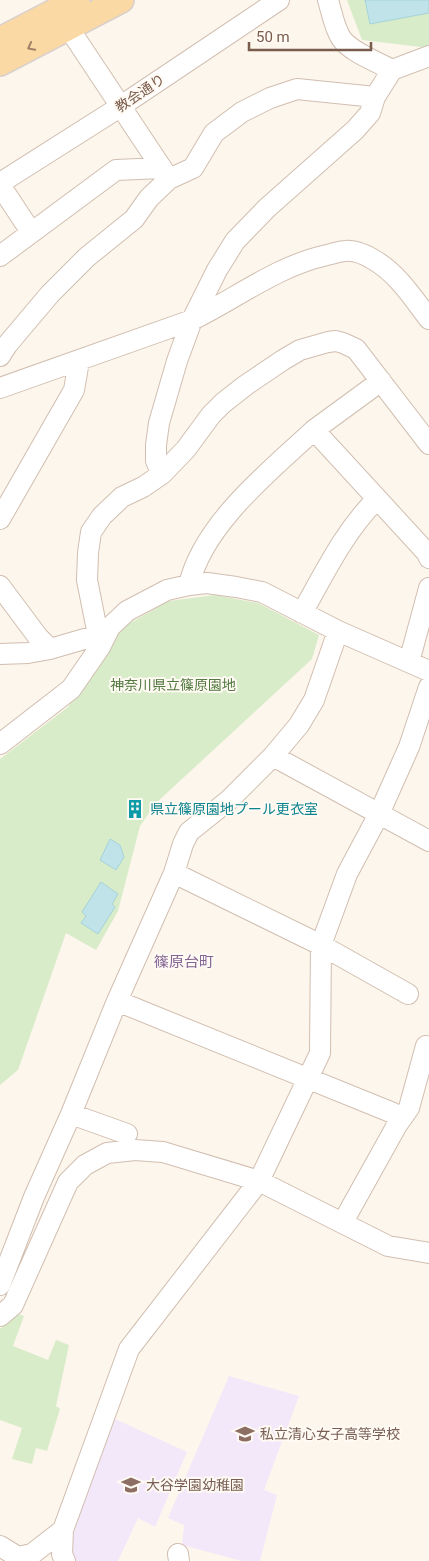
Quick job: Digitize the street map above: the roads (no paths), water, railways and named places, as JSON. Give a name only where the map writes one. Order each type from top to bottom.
[{"type":"main road","points":[[0,40],[77,0]]},
{"type":"main road","points":[[0,63],[121,0]]},
{"type":"street","name":"教会通り","points":[[0,184],[279,0]]},
{"type":"street","points":[[328,0],[342,40],[352,48],[392,70],[425,62]]},
{"type":"street","points":[[68,27],[165,174]]},
{"type":"street","points":[[162,474],[156,461],[159,424],[177,361],[192,320],[217,270],[235,241],[266,208],[356,130],[370,113],[376,97],[392,70]]},
{"type":"street","points":[[0,256],[116,170],[165,174],[193,168],[214,133],[242,112],[270,98],[297,89],[376,97]]},
{"type":"street","points":[[0,356],[50,294],[87,257],[134,219],[165,174]]},
{"type":"street","points":[[0,184],[31,232]]},
{"type":"street","points":[[0,388],[192,320],[219,307],[277,272],[316,258],[346,251],[359,253],[385,267],[429,319]]},
{"type":"street","points":[[0,744],[71,689],[100,647],[104,631],[87,580],[91,532],[102,516],[122,497],[143,487],[162,474],[186,449],[211,415],[246,384],[300,350],[336,341],[356,349],[429,444]]},
{"type":"street","points":[[0,519],[74,390],[78,361]]},
{"type":"street","points":[[189,585],[192,570],[210,539],[223,520],[259,481],[314,430],[381,381]]},
{"type":"street","points":[[314,430],[427,553],[429,558]]},
{"type":"street","points":[[302,613],[331,562],[362,514],[377,499]]},
{"type":"street","points":[[0,654],[28,653],[50,649],[104,631],[127,611],[167,590],[207,583],[262,592],[338,631],[429,671]]},
{"type":"street","points":[[0,586],[38,637],[50,649]]},
{"type":"street","points":[[410,662],[429,588]]},
{"type":"street","points":[[0,1285],[34,1197],[174,873],[183,844],[189,832],[229,800],[274,756],[299,725],[314,700],[338,631]]},
{"type":"street","points":[[65,1561],[62,1554],[63,1530],[129,1349],[259,1181],[320,1053],[321,945],[347,874],[409,748],[429,687]]},
{"type":"street","points":[[274,756],[429,841]]},
{"type":"street","points":[[174,873],[321,945],[408,994]]},
{"type":"street","points":[[117,1002],[393,1114]]},
{"type":"street","points":[[343,1222],[397,1125],[409,1108],[426,1046],[429,1048]]},
{"type":"street","points":[[71,1114],[127,1134]]},
{"type":"street","points":[[0,1316],[13,1305],[68,1182],[85,1165],[107,1153],[135,1150],[163,1152],[259,1181],[388,1246],[429,1253]]},
{"type":"street","points":[[0,1546],[17,1559],[32,1554],[63,1530]]},
{"type":"water","points":[[365,0],[429,0],[429,13],[370,24]]},
{"type":"water","points":[[110,839],[120,845],[124,857],[116,870],[100,860]]},
{"type":"water","points":[[101,882],[118,894],[112,904],[115,907],[98,934],[81,923],[86,916],[82,912]]},
{"type":"place","name":"県立篠原園地プール更衣室","points":[[135,809]]},
{"type":"place","name":"私立清心女子高等学校","points":[[245,1434]]},
{"type":"place","name":"大谷学園幼稚園","points":[[131,1485]]},
{"type":"district","name":"篠原台町","points":[[184,962]]},
{"type":"park label","name":"神奈川県立篠原園地","points":[[173,685]]}]
